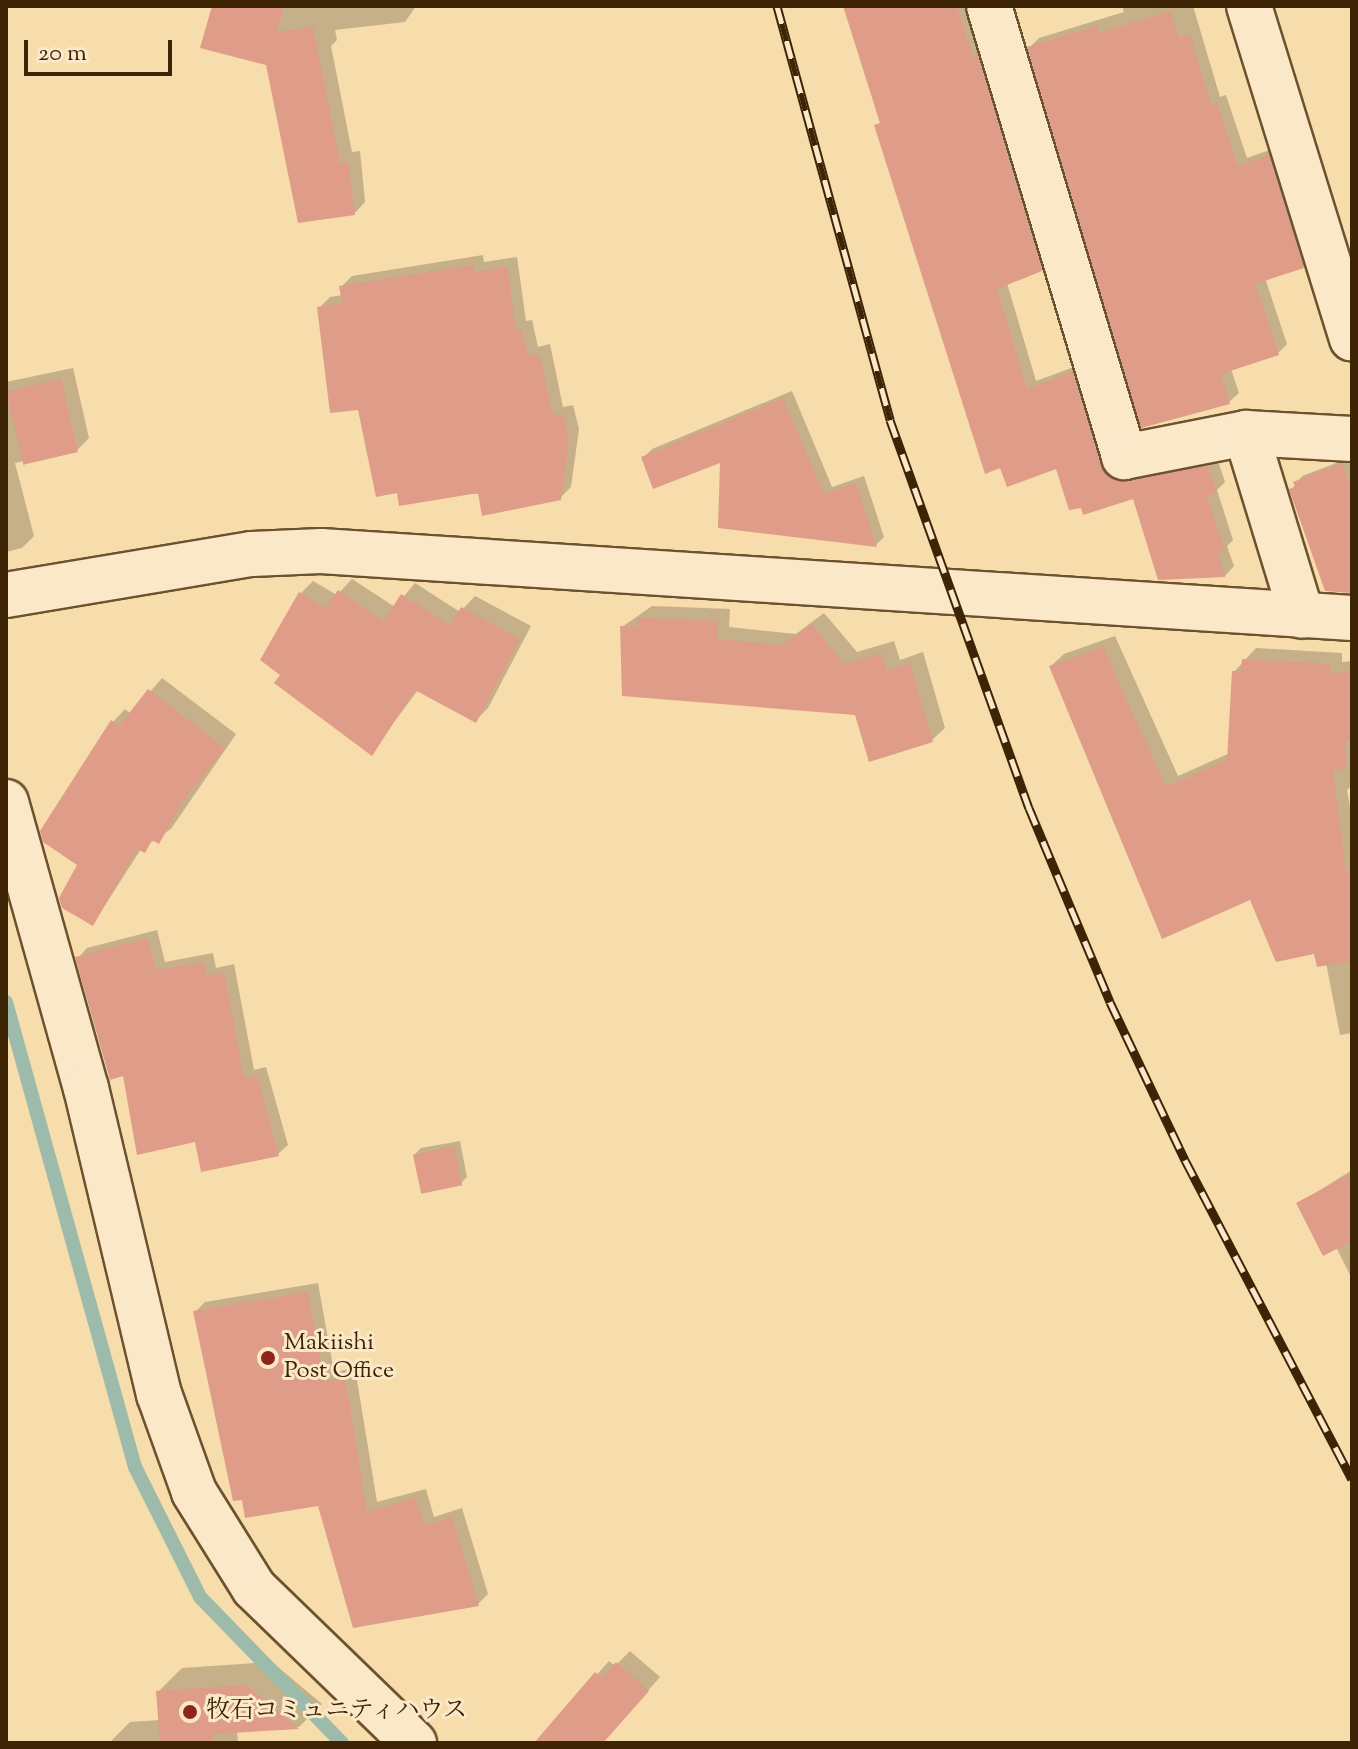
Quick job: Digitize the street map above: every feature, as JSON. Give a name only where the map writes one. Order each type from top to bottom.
[{"type":"street","points":[[989,6],[1124,457],[1246,433],[1352,439]]},
{"type":"street","points":[[1249,6],[1352,338]]},
{"type":"street","points":[[1246,433],[1302,616]]},
{"type":"street","points":[[6,595],[252,554],[321,551],[1352,618]]},
{"type":"street","points":[[6,802],[86,1088],[159,1394],[194,1492],[254,1588],[414,1743]]},
{"type":"building","points":[[212,6],[284,6],[277,32],[313,27],[340,163],[348,162],[355,215],[298,223],[266,65],[200,48]]},
{"type":"building","points":[[843,6],[957,6],[973,56],[977,54],[1042,271],[997,289],[1027,389],[1072,372],[1100,464],[1116,481],[1208,466],[1217,493],[1207,496],[1225,551],[1218,554],[1225,577],[1158,580],[1133,499],[1083,515],[1081,508],[1069,510],[1056,469],[1007,487],[1000,468],[985,474],[874,125],[880,123]]},
{"type":"building","points":[[1170,11],[1179,38],[1190,34],[1211,105],[1217,103],[1238,166],[1269,155],[1304,268],[1255,284],[1279,355],[1221,374],[1230,404],[1141,428],[1027,47],[1097,26],[1099,33]]},
{"type":"building","points":[[473,265],[474,272],[507,267],[516,330],[521,329],[528,356],[539,354],[553,416],[563,414],[569,440],[561,500],[482,516],[478,493],[399,506],[397,493],[376,497],[358,410],[330,413],[317,307],[342,303],[339,286]]},
{"type":"building","points":[[61,379],[78,452],[23,465],[6,392]]},
{"type":"building","points":[[783,398],[824,494],[856,483],[877,547],[718,528],[720,463],[653,489],[641,457]]},
{"type":"building","points":[[1341,463],[1352,491],[1352,593],[1325,591],[1289,489],[1295,487],[1293,482]]},
{"type":"building","points":[[338,590],[384,621],[401,594],[450,626],[461,607],[520,639],[476,723],[415,690],[372,756],[274,683],[280,675],[260,660],[299,592],[325,608]]},
{"type":"building","points":[[638,618],[718,621],[718,639],[782,645],[811,624],[844,664],[882,653],[887,671],[910,663],[933,742],[869,762],[855,715],[622,696],[620,626],[637,627]]},
{"type":"building","points":[[1103,647],[1166,787],[1227,760],[1232,671],[1241,672],[1242,659],[1331,664],[1330,673],[1349,672],[1352,740],[1346,740],[1346,769],[1333,769],[1346,871],[1352,870],[1352,961],[1317,967],[1314,954],[1276,962],[1250,900],[1162,939],[1049,666]]},
{"type":"building","points":[[148,689],[225,748],[183,801],[159,844],[152,840],[145,853],[137,849],[93,926],[62,908],[59,898],[77,865],[43,842],[40,831],[111,720],[119,726]]},
{"type":"building","points":[[147,938],[156,970],[204,962],[206,976],[224,973],[244,1078],[257,1076],[279,1156],[201,1172],[195,1142],[137,1155],[123,1076],[110,1080],[75,957]]},
{"type":"building","points":[[454,1146],[462,1185],[421,1194],[413,1155]]},
{"type":"building","points":[[1352,1173],[1352,1241],[1323,1256],[1296,1203]]},
{"type":"building","points":[[308,1292],[324,1382],[345,1377],[367,1512],[416,1498],[424,1526],[452,1517],[479,1606],[353,1628],[318,1506],[245,1518],[242,1500],[233,1501],[193,1311]]},
{"type":"building","points":[[616,1662],[649,1691],[603,1743],[534,1743],[595,1672],[602,1678]]},
{"type":"building","points":[[247,1685],[299,1729],[212,1734],[213,1743],[160,1743],[156,1691]]},
{"type":"waterway","points":[[6,1002],[135,1467],[200,1597],[342,1743]]},
{"type":"railway","points":[[777,6],[890,420],[1029,808],[1110,1002],[1185,1160],[1352,1479]]},
{"type":"place","name":"Makiishi Post Office","points":[[268,1358]]},
{"type":"place","name":"牧石コミュニティハウス","points":[[190,1712]]}]
